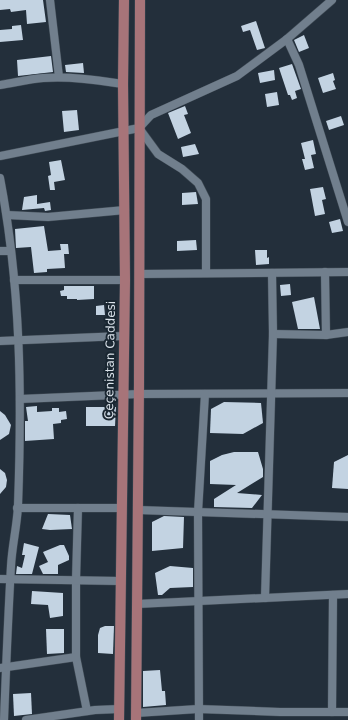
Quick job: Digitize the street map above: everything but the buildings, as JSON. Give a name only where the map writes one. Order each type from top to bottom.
[{"type":"main road","name":"Çeçenistan Caddesi","points":[[119,720],[125,210],[123,84],[124,0]]},
{"type":"main road","points":[[136,716],[140,274],[140,0]]},
{"type":"street","points":[[50,0],[60,77]]},
{"type":"street","points":[[0,156],[139,128],[151,115],[237,76],[287,39],[332,0]]},
{"type":"street","points":[[287,39],[299,65],[348,222]]},
{"type":"street","points":[[0,86],[41,78],[60,77],[74,77],[123,84]]},
{"type":"street","points":[[139,128],[158,154],[182,169],[198,183],[206,199],[206,273]]},
{"type":"street","points":[[0,178],[7,214],[14,280],[19,341],[20,399],[18,508],[4,631],[4,720]]},
{"type":"street","points":[[7,214],[48,217],[125,210]]},
{"type":"street","points":[[0,251],[11,250]]},
{"type":"street","points":[[325,272],[326,335]]},
{"type":"street","points":[[140,274],[348,272]]},
{"type":"street","points":[[265,598],[273,334],[272,273]]},
{"type":"street","points":[[14,280],[124,280]]},
{"type":"street","points":[[273,334],[326,335],[348,332]]},
{"type":"street","points":[[0,341],[123,336]]},
{"type":"street","points":[[20,399],[139,394],[348,393]]},
{"type":"street","points":[[199,720],[198,512],[205,394]]},
{"type":"street","points":[[18,508],[121,508]]},
{"type":"street","points":[[78,508],[76,657],[87,711]]},
{"type":"street","points":[[138,510],[348,517]]},
{"type":"street","points":[[0,579],[120,581]]},
{"type":"street","points":[[137,604],[348,594]]},
{"type":"street","points":[[332,712],[333,595]]},
{"type":"street","points":[[3,668],[76,657]]},
{"type":"street","points":[[26,720],[87,711],[119,709]]},
{"type":"street","points":[[136,716],[198,709],[280,712],[348,712]]}]
